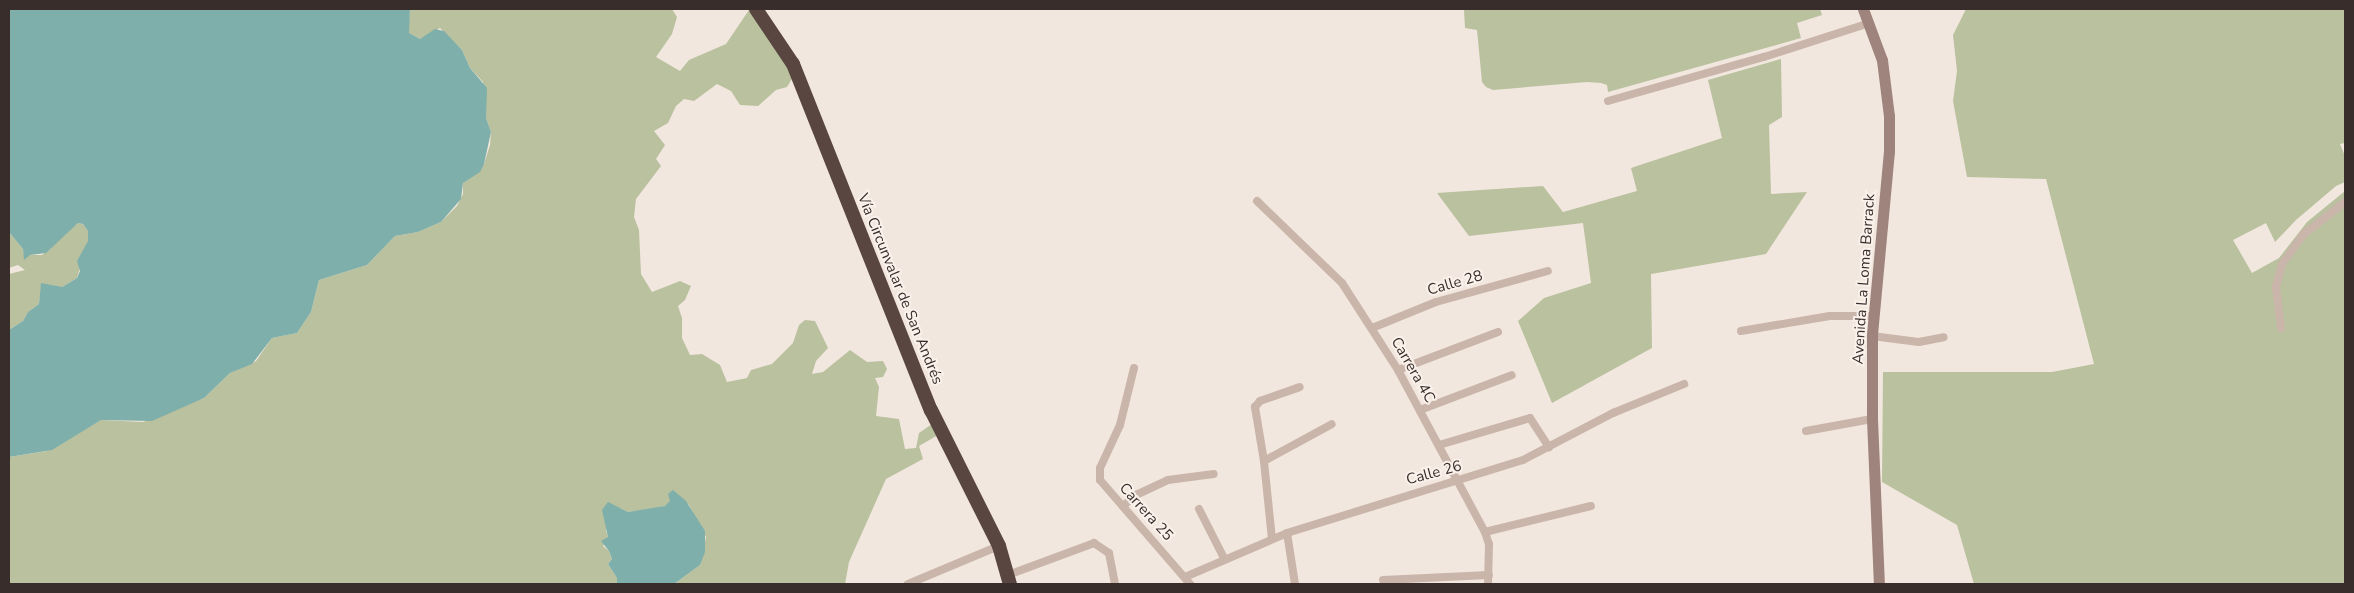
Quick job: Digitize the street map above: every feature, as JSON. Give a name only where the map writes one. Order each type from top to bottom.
[{"type":"highway","name":"Vía Circunvalar de San Andrés","points":[[756,9],[793,64],[931,410],[999,546],[1009,580]]},
{"type":"main road","name":"Avenida La Loma Barrack","points":[[1863,9],[1882,60],[1889,116],[1889,151],[1872,336],[1872,420],[1879,584]]},
{"type":"street","points":[[1608,101],[1764,57],[1869,23]]},
{"type":"street","name":"Carrera 4C","points":[[1257,202],[1336,276],[1398,370],[1485,532],[1489,544],[1488,584]]},
{"type":"street","points":[[2281,328],[2276,287],[2282,264],[2304,234],[2345,202]]},
{"type":"street","name":"Calle 28","points":[[1372,328],[1436,302],[1548,271]]},
{"type":"street","points":[[1741,331],[1830,316],[1873,316]]},
{"type":"street","points":[[1398,370],[1498,332]]},
{"type":"street","points":[[1872,336],[1919,342],[1944,337]]},
{"type":"street","name":"Carrera 25","points":[[1134,368],[1120,425],[1100,474],[1103,486],[1123,506],[1190,584]]},
{"type":"street","points":[[1420,410],[1512,375]]},
{"type":"street","name":"Calle 26","points":[[1185,577],[1224,558],[1287,533],[1363,507],[1458,482],[1523,460],[1613,413],[1684,384]]},
{"type":"street","points":[[1272,539],[1256,405],[1300,387]]},
{"type":"street","points":[[1439,445],[1530,418],[1549,447]]},
{"type":"street","points":[[1806,431],[1872,420]]},
{"type":"street","points":[[1264,461],[1332,424]]},
{"type":"street","points":[[1123,506],[1136,495],[1168,480],[1214,474]]},
{"type":"street","points":[[1485,532],[1591,506]]},
{"type":"street","points":[[1199,509],[1224,558]]},
{"type":"street","points":[[1287,533],[1295,584]]},
{"type":"street","points":[[1009,580],[1094,543],[1110,553],[1115,584]]},
{"type":"street","points":[[908,584],[999,546]]},
{"type":"street","points":[[1383,580],[1488,575]]},
{"type":"green space","points":[[410,9],[672,9],[677,17],[672,34],[656,57],[680,71],[689,60],[726,44],[749,10],[763,26],[793,77],[787,87],[776,90],[758,106],[740,105],[731,91],[717,84],[694,101],[684,99],[676,106],[668,123],[654,131],[665,145],[656,159],[661,166],[636,199],[634,217],[639,230],[641,274],[652,292],[680,281],[691,286],[685,300],[678,306],[682,318],[682,338],[690,355],[702,354],[720,365],[727,382],[747,378],[751,370],[772,364],[793,343],[799,325],[805,320],[815,321],[828,348],[816,361],[812,374],[823,372],[850,350],[867,362],[883,361],[887,369],[883,377],[875,378],[879,387],[876,416],[899,419],[905,449],[916,448],[919,433],[932,424],[938,435],[919,446],[923,459],[886,479],[849,562],[845,584],[674,584],[700,565],[706,537],[689,505],[678,497],[665,506],[652,509],[628,512],[620,508],[606,530],[608,537],[603,546],[609,551],[612,559],[608,564],[617,578],[617,584],[9,584],[9,457],[47,451],[101,420],[143,422],[204,398],[230,373],[256,361],[272,338],[297,333],[311,312],[319,280],[367,265],[395,236],[418,232],[441,222],[457,206],[463,194],[463,183],[484,164],[490,145],[491,132],[486,118],[483,82],[470,68],[462,50],[440,28],[420,39],[408,33]]},
{"type":"green space","points":[[1413,9],[1820,9],[1822,15],[1797,23],[1801,38],[1608,92],[1607,85],[1587,82],[1493,90],[1486,87],[1482,82],[1477,30],[1465,28],[1464,10]]},
{"type":"green space","points":[[1966,9],[2345,9],[2345,143],[2340,144],[2345,156],[2345,182],[2336,186],[2296,220],[2275,242],[2266,223],[2233,240],[2252,273],[2279,258],[2307,222],[2345,191],[2345,584],[1974,584],[1957,525],[1882,482],[1883,372],[2052,372],[2094,364],[2046,179],[1967,177],[1953,101],[1957,71],[1953,35]]},
{"type":"green space","points":[[1781,59],[1782,117],[1769,125],[1771,194],[1807,192],[1766,254],[1651,274],[1652,348],[1552,403],[1518,321],[1544,298],[1591,283],[1583,223],[1469,236],[1437,193],[1543,186],[1563,212],[1637,191],[1631,168],[1722,138],[1708,80]]},
{"type":"green space","points":[[78,223],[83,224],[88,231],[88,241],[77,278],[62,287],[41,288],[39,304],[28,312],[23,321],[9,330],[9,274],[25,270],[18,265],[9,268],[9,232],[23,249],[24,255],[42,255]]},
{"type":"water","points":[[9,9],[410,9],[409,33],[420,39],[435,29],[444,31],[462,50],[470,68],[487,88],[486,118],[491,132],[484,164],[480,172],[463,183],[461,199],[441,222],[418,232],[395,236],[367,265],[319,280],[311,312],[297,333],[272,338],[252,364],[230,373],[204,398],[152,421],[101,420],[52,450],[9,457],[9,330],[23,321],[28,312],[39,304],[41,283],[62,287],[77,278],[80,271],[77,261],[88,241],[88,231],[83,224],[78,223],[46,253],[30,255],[24,260],[23,249],[9,232]]},
{"type":"water","points":[[673,490],[686,501],[705,531],[705,552],[700,565],[674,584],[617,584],[617,578],[608,564],[612,559],[609,551],[601,541],[608,537],[602,510],[608,502],[628,512],[665,506],[670,501],[668,494]]}]
